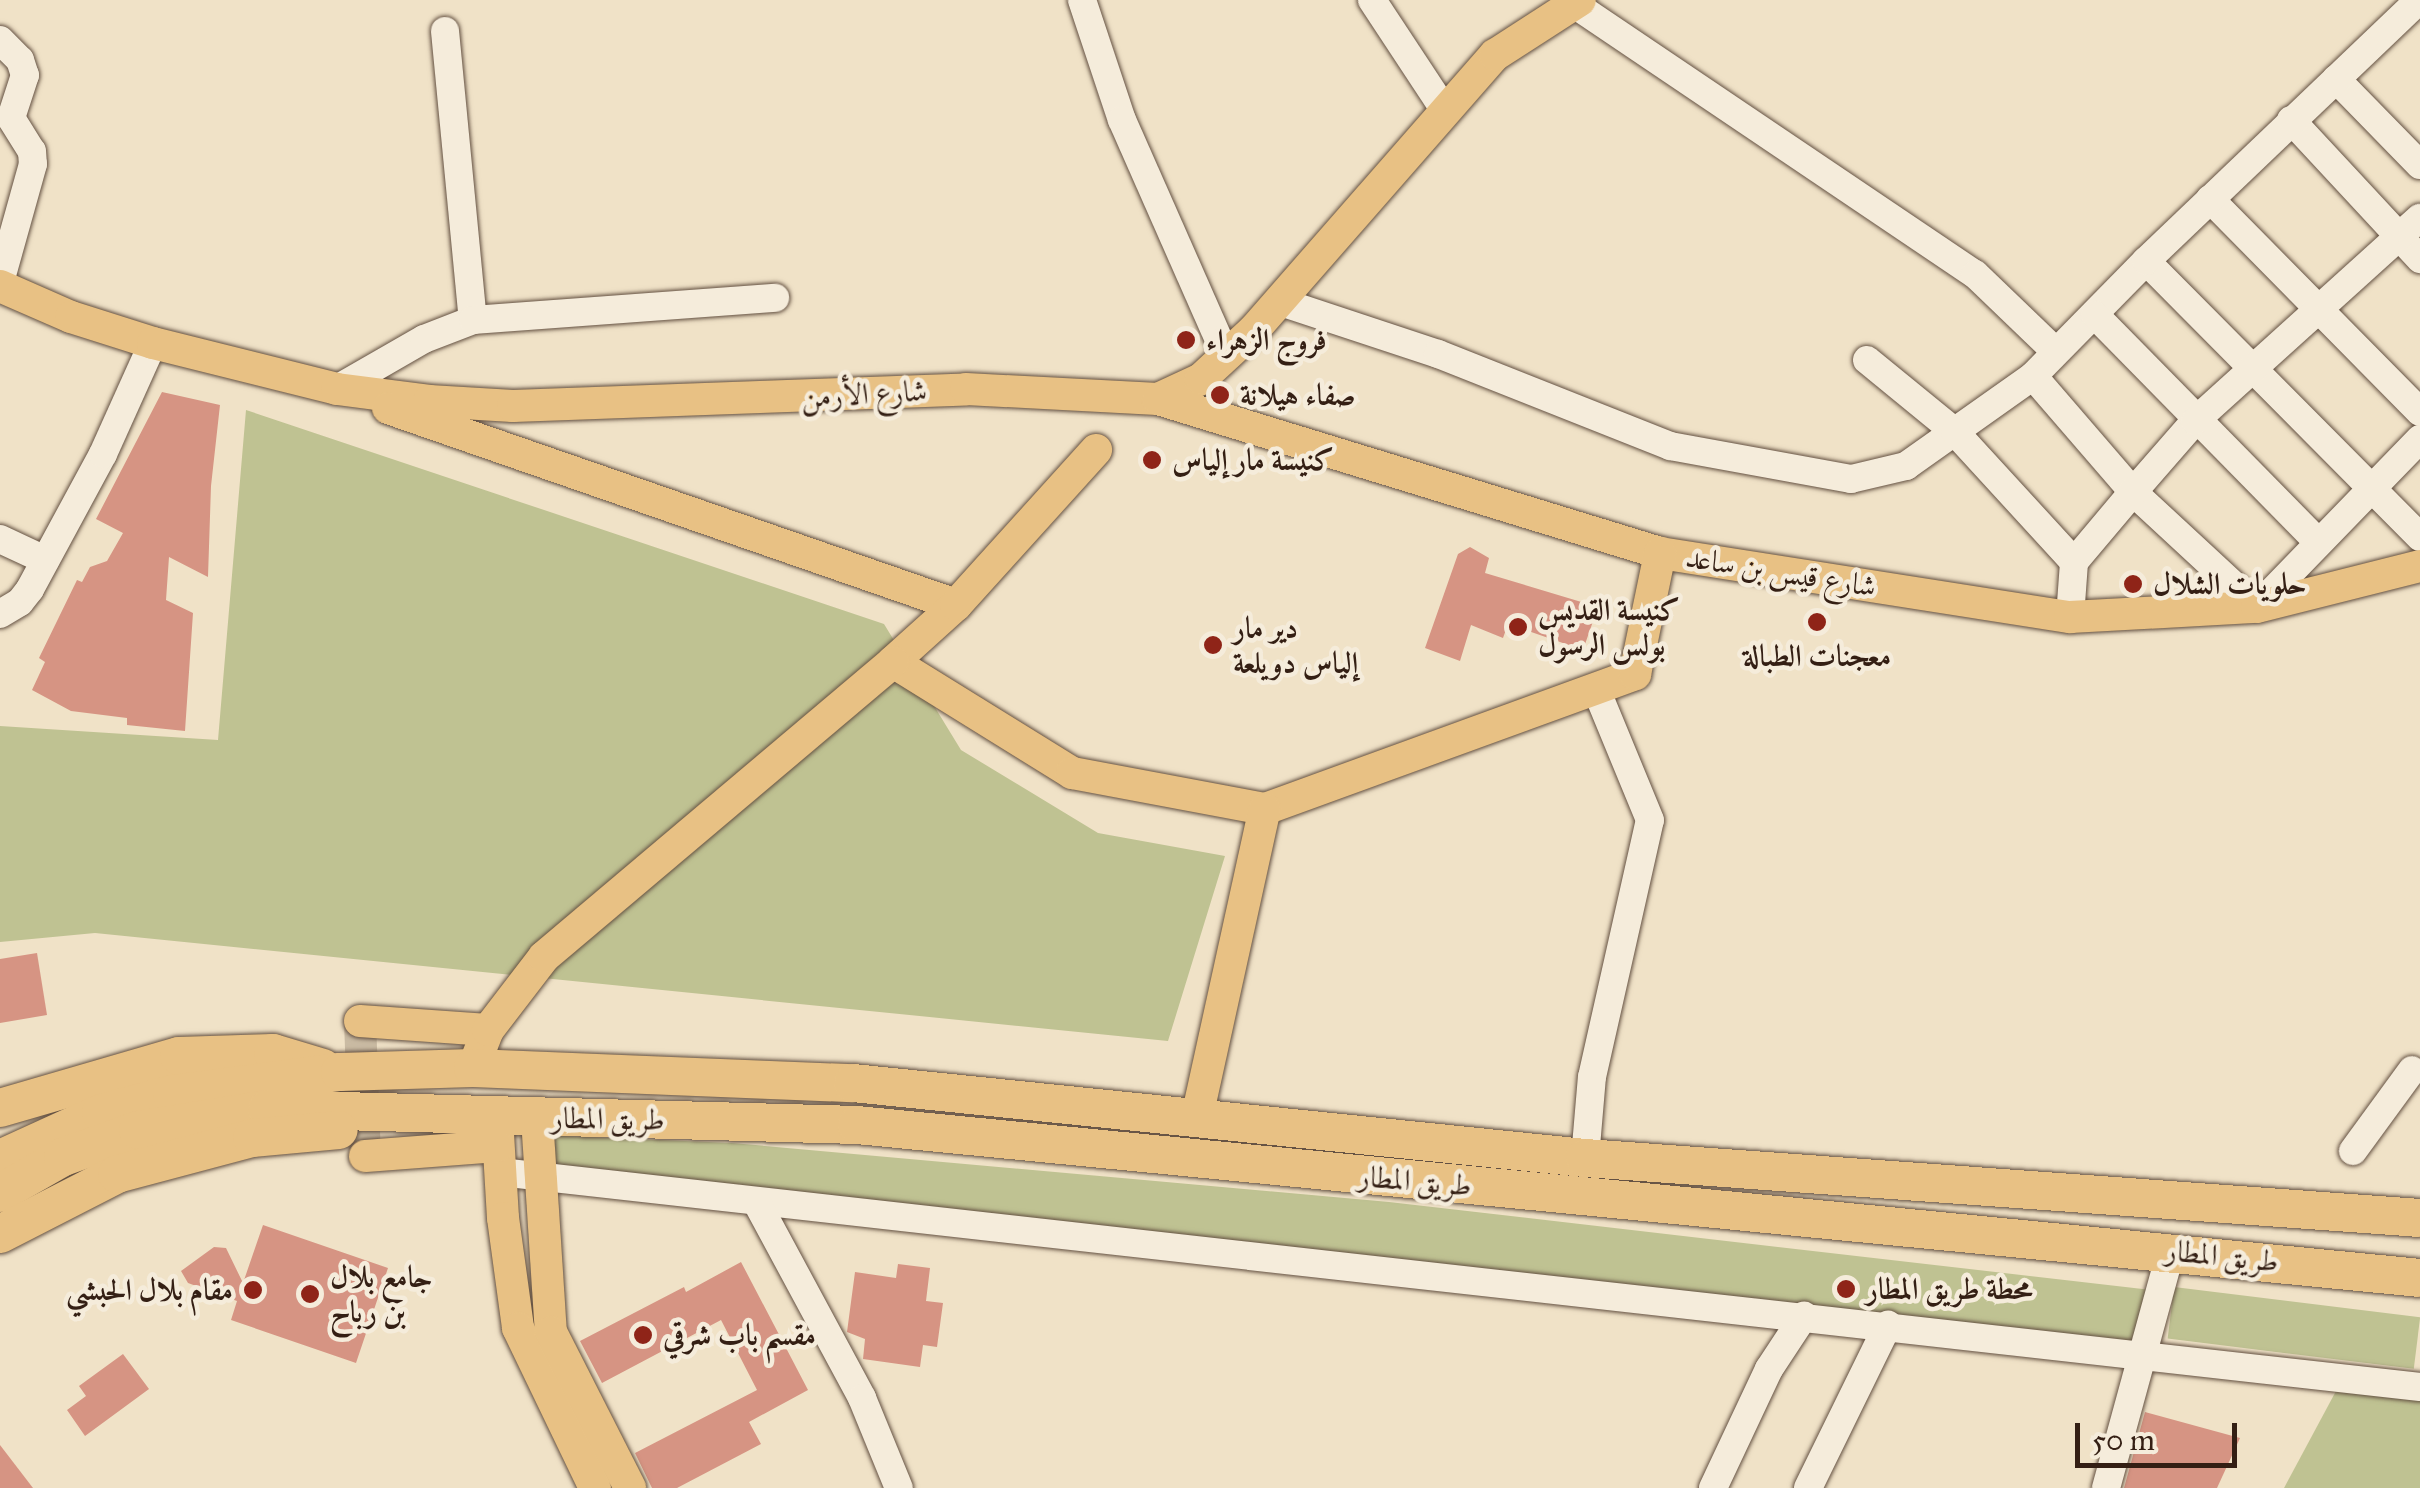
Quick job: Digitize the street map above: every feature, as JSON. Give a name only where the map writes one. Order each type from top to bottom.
[{"type":"highway","points":[[0,1108],[179,1056],[273,1053],[340,1072]]},
{"type":"highway","name":"طريق المطار","points":[[340,1072],[473,1068],[853,1083],[1586,1158],[2420,1218]]},
{"type":"highway","points":[[0,1159],[102,1113],[154,1099],[340,1072]]},
{"type":"highway","name":"طريق المطار","points":[[0,1193],[62,1157],[138,1130],[267,1109],[409,1111],[498,1145],[537,1118],[857,1125],[2171,1250],[2420,1278]]},
{"type":"highway","points":[[0,1234],[117,1174],[252,1138],[322,1134],[409,1111]]},
{"type":"main road","name":"شارع الأرمن","points":[[0,284],[71,317],[153,343],[338,389],[513,406],[966,390],[1158,399],[1201,379],[1281,302],[1444,109],[1495,55],[1577,2]]},
{"type":"main road","points":[[338,389],[956,605]]},
{"type":"main road","name":"شارع قيس بن ساعد","points":[[1158,399],[1660,553],[2070,617],[2256,607],[2420,566]]},
{"type":"main road","points":[[506,449],[501,426],[513,406]]},
{"type":"main road","points":[[473,1068],[488,1030],[522,981],[572,932],[956,605],[1096,450]]},
{"type":"main road","points":[[893,662],[1072,773],[1265,809],[1635,674],[1660,553]]},
{"type":"main road","points":[[1197,1116],[1265,809]]},
{"type":"main road","points":[[360,1021],[488,1030]]},
{"type":"main road","points":[[537,1118],[550,1332],[630,1488]]},
{"type":"main road","points":[[365,1156],[498,1145],[518,1328],[595,1488]]},
{"type":"street","points":[[1082,0],[1122,120],[1226,356]]},
{"type":"street","points":[[1378,2],[1444,109]]},
{"type":"street","points":[[1577,2],[1975,274],[2055,351]]},
{"type":"street","points":[[1281,302],[1438,354],[1670,446],[1851,479],[1906,466],[2033,376],[2291,120],[2414,16]]},
{"type":"street","points":[[445,32],[473,320]]},
{"type":"street","points":[[0,40],[20,60],[25,74],[11,118],[32,151],[33,164],[0,284]]},
{"type":"street","points":[[2336,79],[2420,165]]},
{"type":"street","points":[[2291,120],[2420,260]]},
{"type":"street","points":[[2210,200],[2420,412]]},
{"type":"street","points":[[2070,617],[2074,562],[2132,492],[2195,421],[2420,218]]},
{"type":"street","points":[[2146,260],[2420,537]]},
{"type":"street","points":[[338,389],[424,339],[473,320],[775,298]]},
{"type":"street","points":[[2096,315],[2195,421],[2317,541]]},
{"type":"street","points":[[0,614],[20,602],[45,560],[103,454],[153,343]]},
{"type":"street","points":[[1867,360],[1955,432],[2074,562]]},
{"type":"street","points":[[2033,376],[2132,492],[2256,607],[2420,438]]},
{"type":"street","points":[[0,539],[45,560]]},
{"type":"street","points":[[1586,1158],[1592,1077],[1650,820],[1596,688]]},
{"type":"street","points":[[2353,1151],[2417,1069]]},
{"type":"street","points":[[498,1145],[543,1176],[2420,1387]]},
{"type":"street","points":[[756,1200],[862,1398],[899,1488]]},
{"type":"street","points":[[2106,1488],[2171,1250]]},
{"type":"street","points":[[1712,1488],[1769,1369],[1804,1316]]},
{"type":"street","points":[[1808,1488],[1888,1325]]},
{"type":"green space","points":[[246,410],[884,624],[961,750],[1098,833],[1225,856],[1168,1041],[95,933],[0,942],[0,726],[218,740]]},
{"type":"green space","points":[[540,1135],[732,1143],[1389,1202],[2160,1291],[2143,1353],[543,1176]]},
{"type":"green space","points":[[2174,1287],[2420,1317],[2414,1369],[2168,1339]]},
{"type":"green space","points":[[2343,1378],[2420,1387],[2420,1488],[2284,1488]]},
{"type":"building","points":[[162,392],[220,405],[211,486],[208,577],[169,557],[166,600],[193,613],[185,731],[127,725],[127,718],[71,711],[32,690],[45,662],[39,658],[77,580],[82,582],[90,567],[107,561],[123,533],[96,519]]},
{"type":"building","points":[[1470,547],[1489,558],[1485,573],[1598,607],[1583,650],[1508,624],[1503,638],[1471,625],[1460,661],[1425,648],[1458,554]]},
{"type":"building","points":[[37,953],[47,1015],[0,1023],[0,959]]},
{"type":"building","name":"جامع بلال بن رباح","points":[[263,1225],[388,1268],[356,1363],[231,1320],[237,1301],[188,1283],[181,1271],[214,1247],[226,1248],[243,1283]]},
{"type":"building","points":[[741,1262],[808,1390],[749,1422],[761,1444],[677,1488],[652,1488],[635,1453],[757,1390],[721,1320],[602,1383],[580,1341]]},
{"type":"building","points":[[898,1264],[930,1268],[926,1301],[943,1303],[937,1347],[923,1345],[920,1367],[863,1359],[865,1339],[847,1332],[855,1272],[896,1278]]},
{"type":"building","points":[[123,1354],[149,1389],[85,1436],[67,1410],[86,1396],[79,1386]]},
{"type":"building","points":[[2145,1412],[2240,1438],[2217,1488],[2124,1488]]},
{"type":"building","points":[[0,1445],[33,1488],[0,1488]]},
{"type":"tunnel","points":[[360,1021],[365,1156]]},
{"type":"place","name":"فروج الزهراء","points":[[1186,340]]},
{"type":"place","name":"صفاء هيلانة","points":[[1220,395]]},
{"type":"place","name":"كنيسة مار إلياس","points":[[1152,460]]},
{"type":"place","name":"حلويات الشلال","points":[[2133,584]]},
{"type":"place","name":"معجنات الطبالة","points":[[1817,622]]},
{"type":"place","name":"كنيسة القديس بولس الرسول","points":[[1518,627]]},
{"type":"place","name":"دير مار إلياس دويلعة","points":[[1213,645]]},
{"type":"place","name":"محطة طريق المطار","points":[[1846,1289]]},
{"type":"place","name":"مقام بلال الحبشي","points":[[253,1290]]},
{"type":"place","name":"جامع بلال بن رباح","points":[[310,1294]]},
{"type":"place","name":"مقسم باب شرقي","points":[[643,1335]]}]
